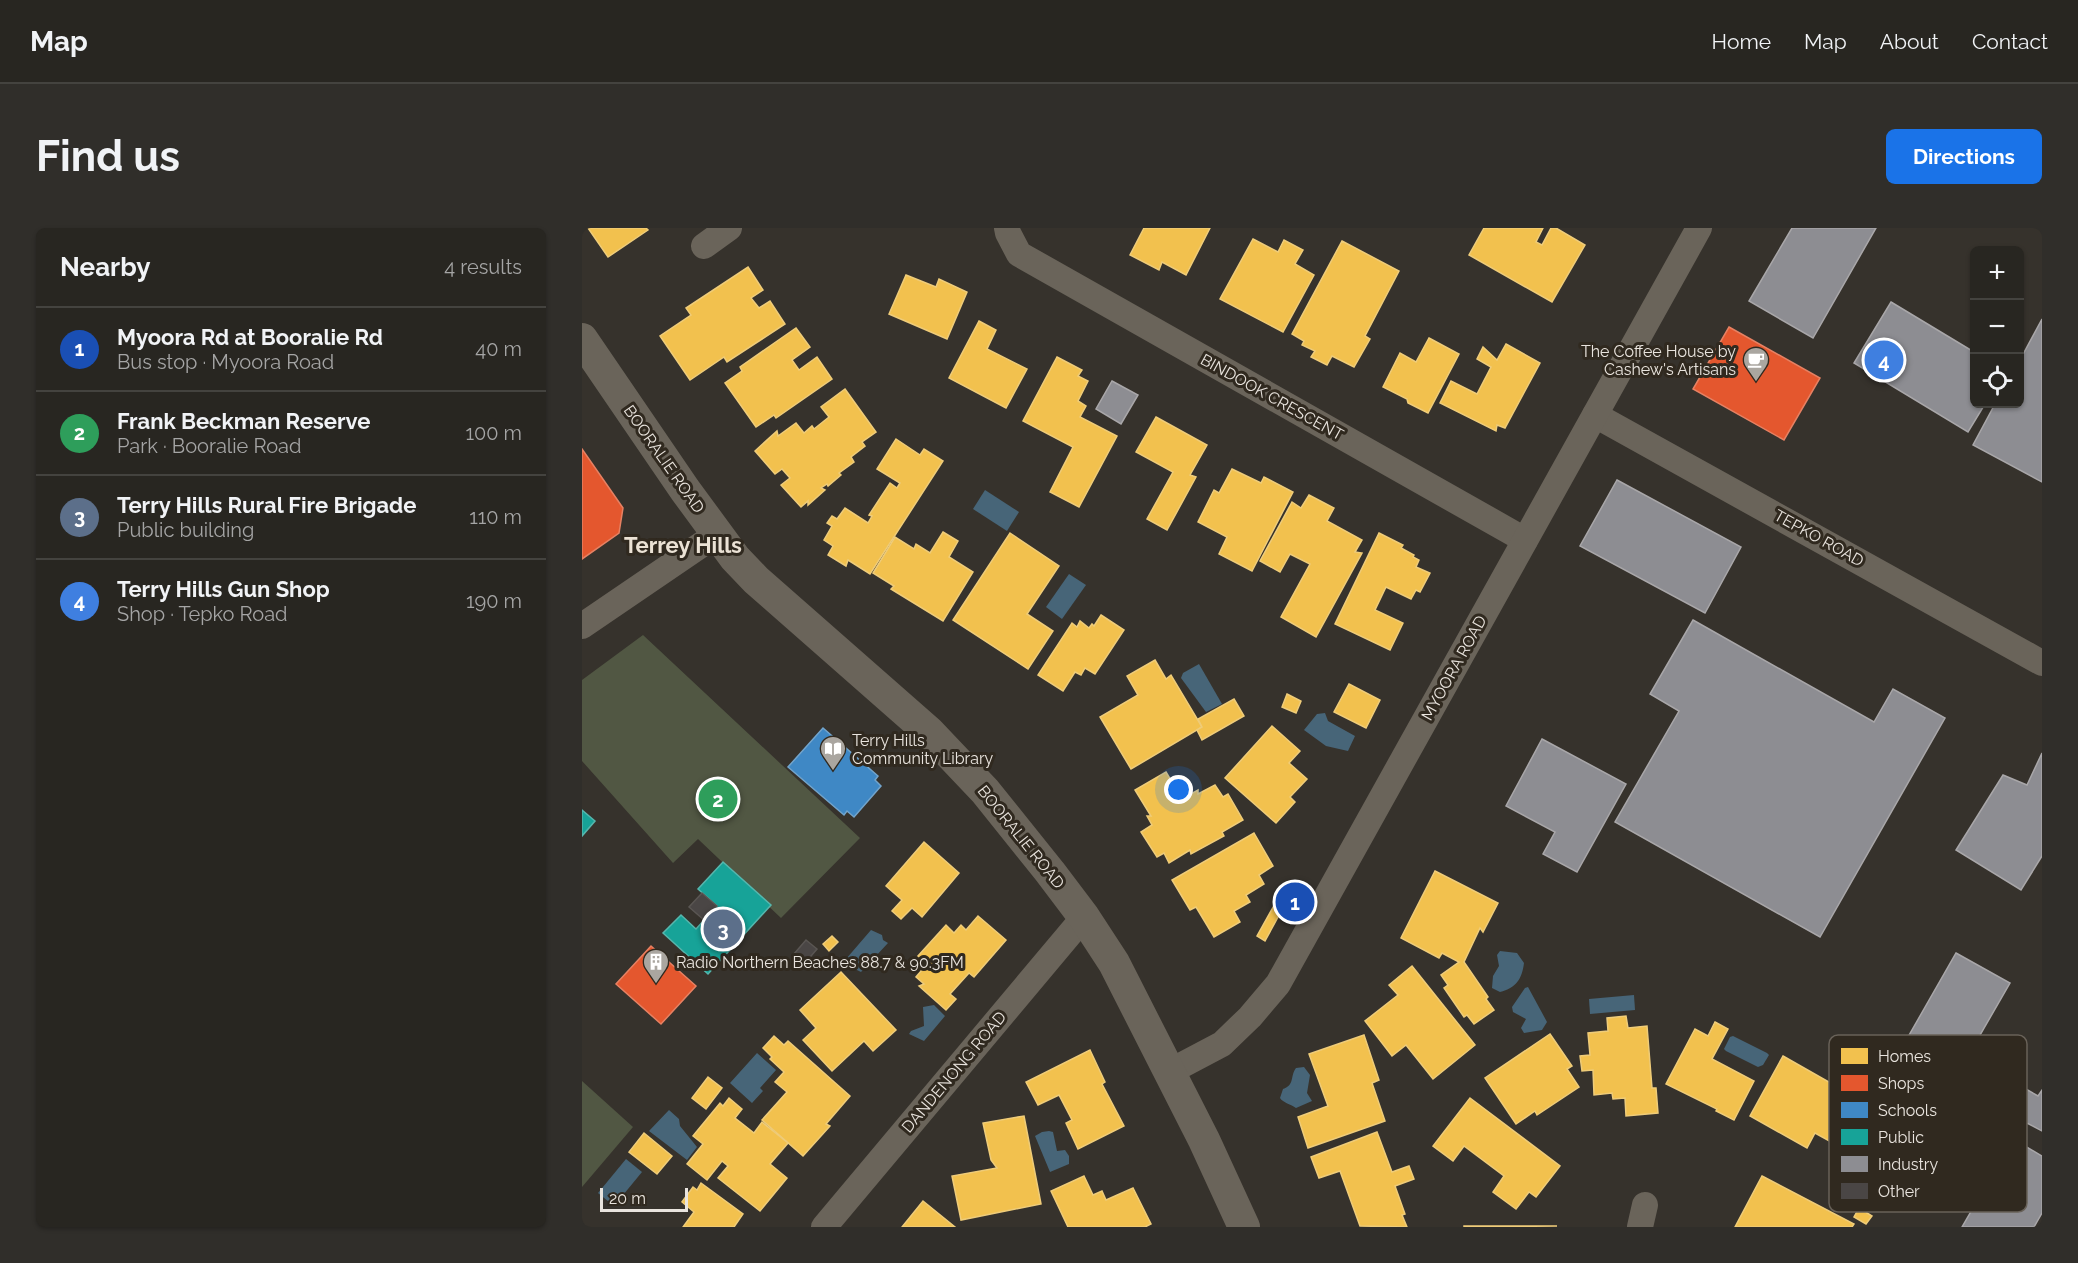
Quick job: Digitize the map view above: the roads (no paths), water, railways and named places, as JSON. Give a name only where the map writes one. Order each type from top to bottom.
[{"type":"street","points":[[704,246],[729,228]]},
{"type":"street","name":"BINDOOK CRESCENT","points":[[1007,228],[1019,254],[1525,540]]},
{"type":"street","name":"MYOORA ROAD","points":[[1169,1072],[1222,1044],[1250,1017],[1278,984],[1699,228]]},
{"type":"street","name":"BOORALIE ROAD","points":[[582,339],[735,558],[756,580],[914,717],[950,752],[985,791],[1084,917],[1114,963],[1204,1140],[1244,1227]]},
{"type":"street","name":"TEPKO ROAD","points":[[1595,415],[2042,663]]},
{"type":"street","points":[[582,626],[717,534]]},
{"type":"street","name":"DANDENONG ROAD","points":[[824,1227],[1084,917]]},
{"type":"water","points":[[985,490],[1019,512],[1007,531],[973,509]]},
{"type":"water","points":[[1069,574],[1086,585],[1062,619],[1046,607]]},
{"type":"water","points":[[1199,664],[1222,704],[1206,712],[1181,678],[1183,673]]},
{"type":"water","points":[[1325,713],[1328,721],[1355,736],[1348,751],[1326,746],[1304,730],[1317,714]]},
{"type":"water","points":[[871,930],[882,935],[883,940],[888,943],[861,972],[851,967],[846,959]]},
{"type":"water","points":[[1500,951],[1517,953],[1524,963],[1522,974],[1517,982],[1500,992],[1492,988],[1493,976],[1499,966],[1497,955]]},
{"type":"water","points":[[1528,987],[1547,1022],[1542,1030],[1524,1033],[1521,1028],[1526,1019],[1513,1012],[1512,1007]]},
{"type":"water","points":[[1634,995],[1635,1010],[1590,1014],[1589,999]]},
{"type":"water","points":[[934,1005],[945,1016],[924,1041],[909,1034],[924,1026],[923,1007]]},
{"type":"water","points":[[1733,1036],[1767,1053],[1769,1055],[1763,1065],[1758,1067],[1726,1051],[1724,1049],[1730,1037]]},
{"type":"water","points":[[757,1053],[776,1070],[760,1088],[763,1091],[752,1103],[730,1083]]},
{"type":"water","points":[[1304,1067],[1310,1075],[1307,1093],[1312,1101],[1296,1108],[1280,1098],[1283,1089],[1291,1083],[1296,1068]]},
{"type":"water","points":[[669,1110],[679,1119],[680,1126],[697,1147],[687,1160],[649,1131]]},
{"type":"water","points":[[1049,1131],[1053,1132],[1057,1151],[1065,1150],[1069,1156],[1069,1164],[1050,1172],[1035,1136]]},
{"type":"water","points":[[626,1159],[642,1172],[614,1206],[598,1193]]},
{"type":"place","name":"Terry Hills Gun Shop","points":[[1884,360]]},
{"type":"place","name":"The Coffee House by Cashew's Artisans","points":[[1756,383]]},
{"type":"place","name":"Terry Hills Community Library","points":[[833,772]]},
{"type":"place","name":"Frank Beckman Reserve","points":[[718,799]]},
{"type":"place","name":"Myoora Rd at Booralie Rd","points":[[1295,902]]},
{"type":"place","name":"Terry Hills Rural Fire Brigade","points":[[723,929]]},
{"type":"place","name":"Radio Northern Beaches 88.7 & 90.3FM","points":[[656,985]]},
{"type":"district","name":"Terrey Hills","points":[[683,545]]}]
